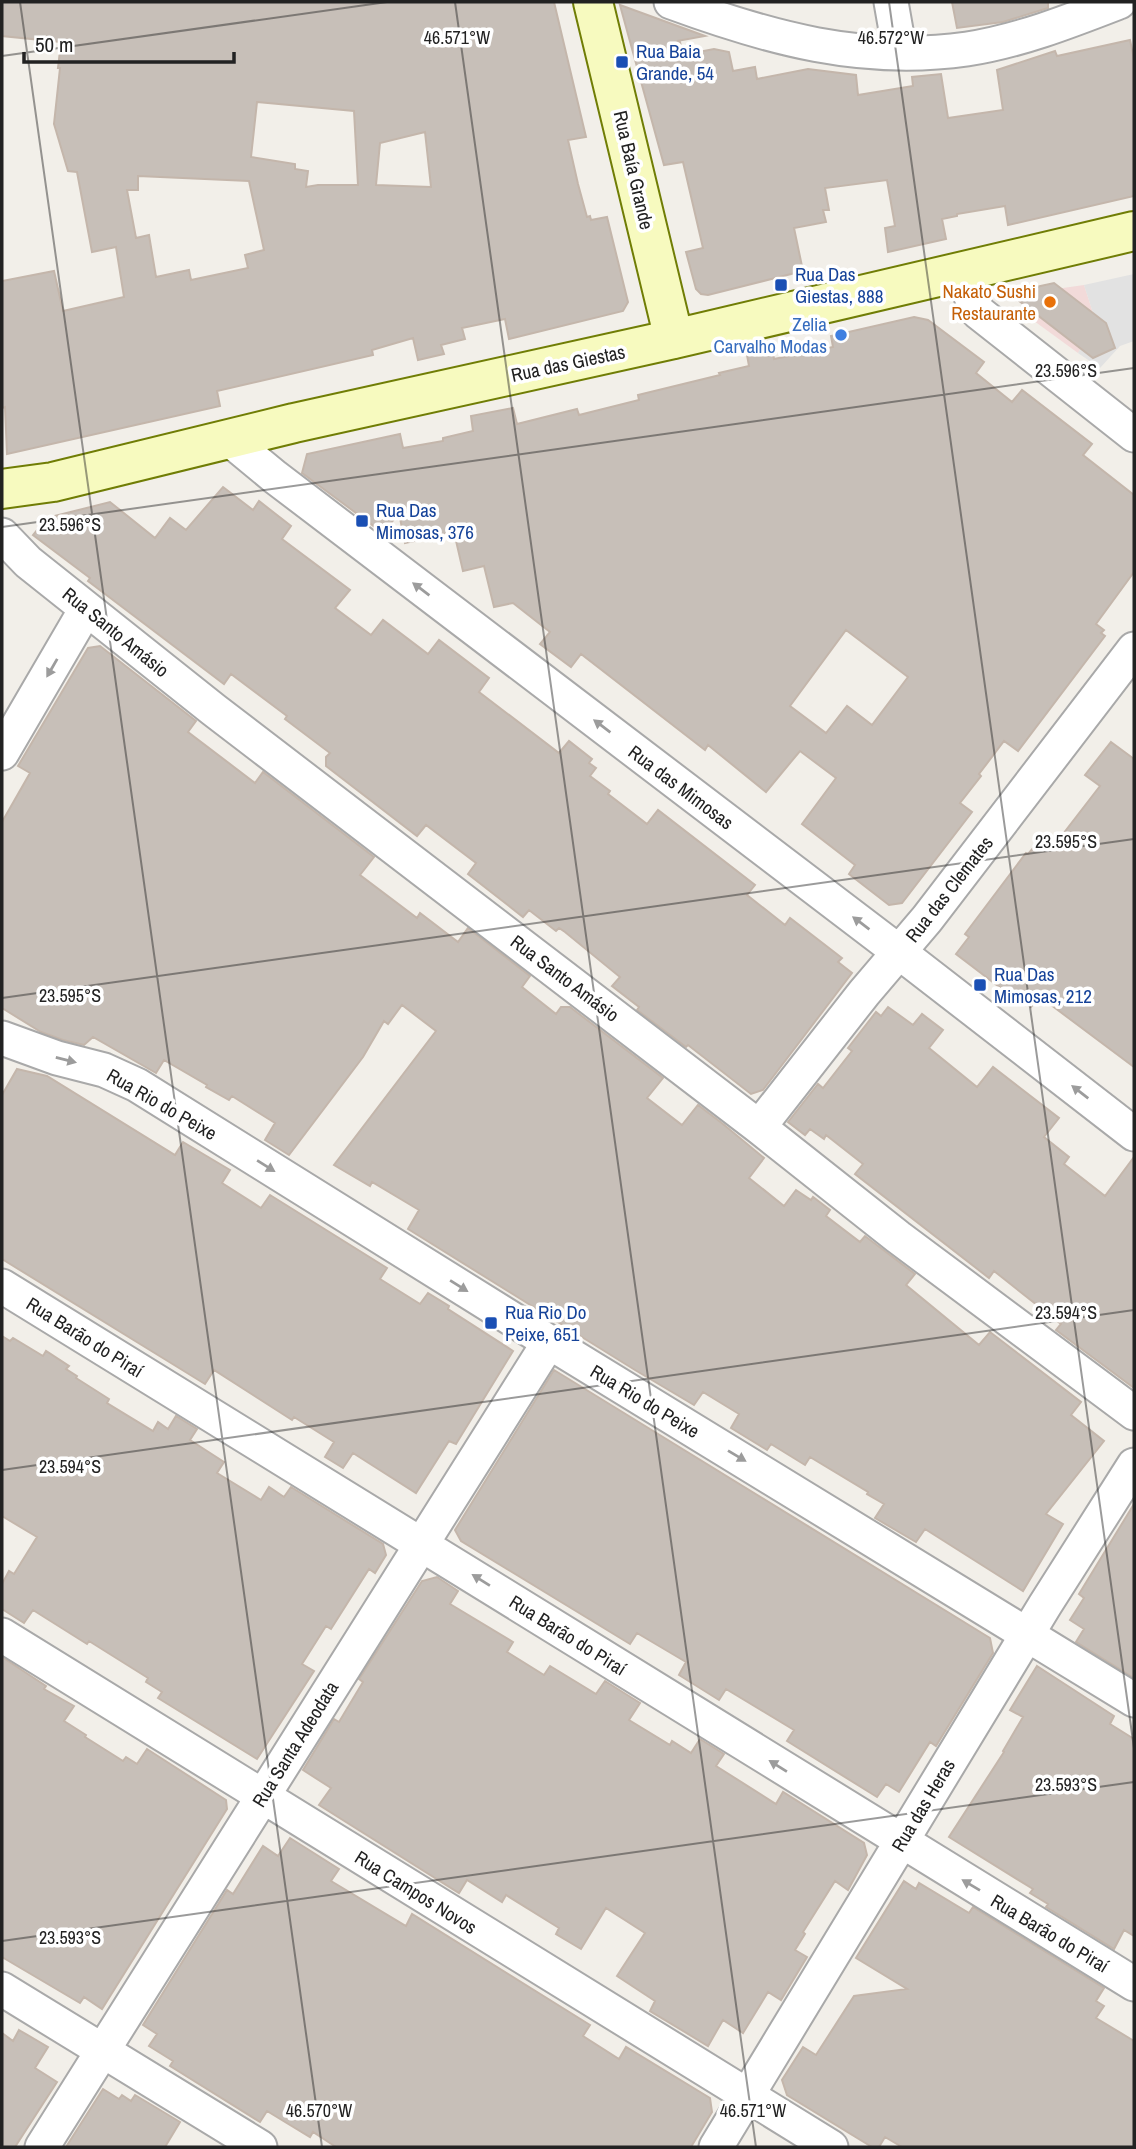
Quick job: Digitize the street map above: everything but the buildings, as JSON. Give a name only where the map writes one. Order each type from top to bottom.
[{"type":"main road","name":"Rua Baía Grande","points":[[593,2],[674,340]]},
{"type":"main road","name":"Rua das Giestas","points":[[2,489],[52,482],[229,439],[961,274],[1134,231]]},
{"type":"street","points":[[671,2],[764,34],[835,50],[900,53],[967,49],[1043,31],[1119,2]]},
{"type":"street","points":[[891,2],[900,53]]},
{"type":"street","points":[[961,274],[978,312],[1134,435]]},
{"type":"street","name":"Rua das Mimosas","points":[[229,439],[275,478],[1134,1134]]},
{"type":"street","name":"Rua Santo Amásio","points":[[2,535],[28,562],[215,710],[759,1127],[898,1237],[1134,1413]]},
{"type":"street","points":[[2,753],[86,609]]},
{"type":"street","name":"Rua das Clemates","points":[[759,1127],[864,993],[927,919],[1134,649]]},
{"type":"street","name":"Rua Rio do Peixe","points":[[2,1038],[57,1058],[104,1070],[137,1085],[549,1342],[1134,1700]]},
{"type":"street","name":"Rua Barão do Piraí","points":[[2,1286],[1134,1984]]},
{"type":"street","name":"Rua Santa Adeodata","points":[[42,2147],[549,1342]]},
{"type":"street","name":"Rua das Heras","points":[[716,2147],[1027,1634],[1134,1465]]},
{"type":"street","name":"Rua Campos Novos","points":[[2,1635],[746,2097],[831,2147]]},
{"type":"street","points":[[2,1989],[260,2147]]},
{"type":"shaded area","points":[[1134,274],[1134,341],[1120,346],[1100,368],[1078,353],[1096,322],[1084,285]]},
{"type":"shaded area","points":[[1084,285],[1096,322],[1078,353],[1019,310],[1049,290]]},
{"type":"place","name":"Rua Baia Grande, 54","points":[[622,62]]},
{"type":"place","name":"Rua Das Giestas, 888","points":[[781,285]]},
{"type":"place","name":"Nakato Sushi Restaurante","points":[[1050,302]]},
{"type":"place","name":"Zelia Carvalho Modas","points":[[841,335]]},
{"type":"place","name":"Rua Das Mimosas, 376","points":[[362,521]]},
{"type":"place","name":"Rua Das Mimosas, 212","points":[[980,985]]},
{"type":"place","name":"Rua Rio Do Peixe, 651","points":[[491,1323]]}]
